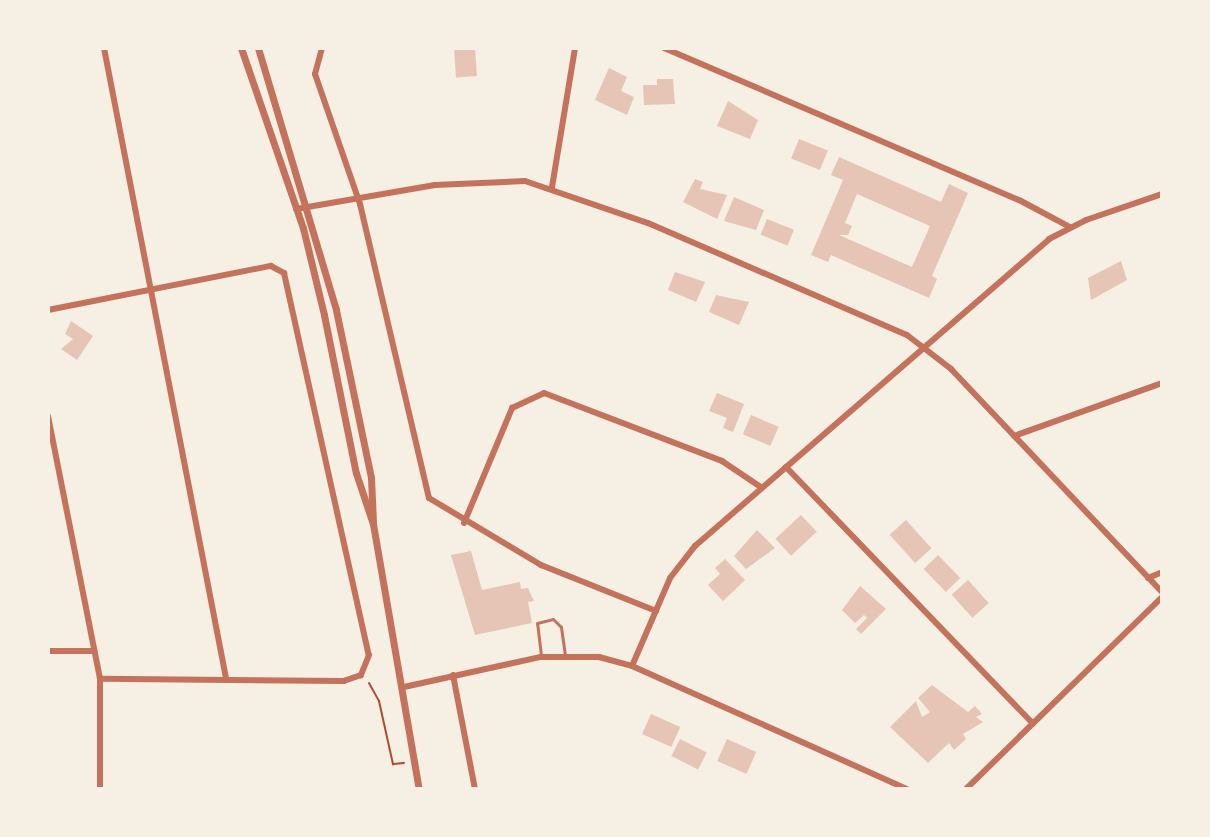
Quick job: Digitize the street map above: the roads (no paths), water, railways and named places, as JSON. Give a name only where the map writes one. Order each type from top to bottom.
[{"type":"street","points":[[104,48],[226,678]]},
{"type":"street","points":[[241,48],[296,209],[356,473],[373,524],[404,687],[419,789]]},
{"type":"street","points":[[258,48],[309,207],[371,478],[373,524]]},
{"type":"street","points":[[552,187],[575,48]]},
{"type":"street","points":[[664,48],[1021,201],[1070,227]]},
{"type":"street","points":[[320,49],[315,74],[358,197],[387,302],[426,492],[464,523],[541,565],[656,611]]},
{"type":"street","points":[[296,209],[358,197],[499,178],[552,187],[648,223],[924,346],[1014,436],[1162,595],[966,789]]},
{"type":"street","points":[[632,666],[681,559],[924,346],[1070,227],[1162,194]]},
{"type":"street","points":[[48,310],[277,268],[284,273],[369,655],[361,675],[344,681],[100,679]]},
{"type":"street","points":[[1014,436],[1162,383]]},
{"type":"street","points":[[464,523],[504,421],[522,400],[544,393],[722,461],[762,488]]},
{"type":"street","points":[[48,416],[100,679],[100,789]]},
{"type":"street","points":[[786,467],[1033,724]]},
{"type":"street","points":[[1148,578],[1162,572]]},
{"type":"street","points":[[48,651],[94,651]]},
{"type":"street","points":[[404,687],[565,654],[632,666],[907,789]]},
{"type":"street","points":[[453,675],[475,789]]},
{"type":"lane","points":[[541,657],[537,623],[553,619],[560,625],[565,654]]}]
